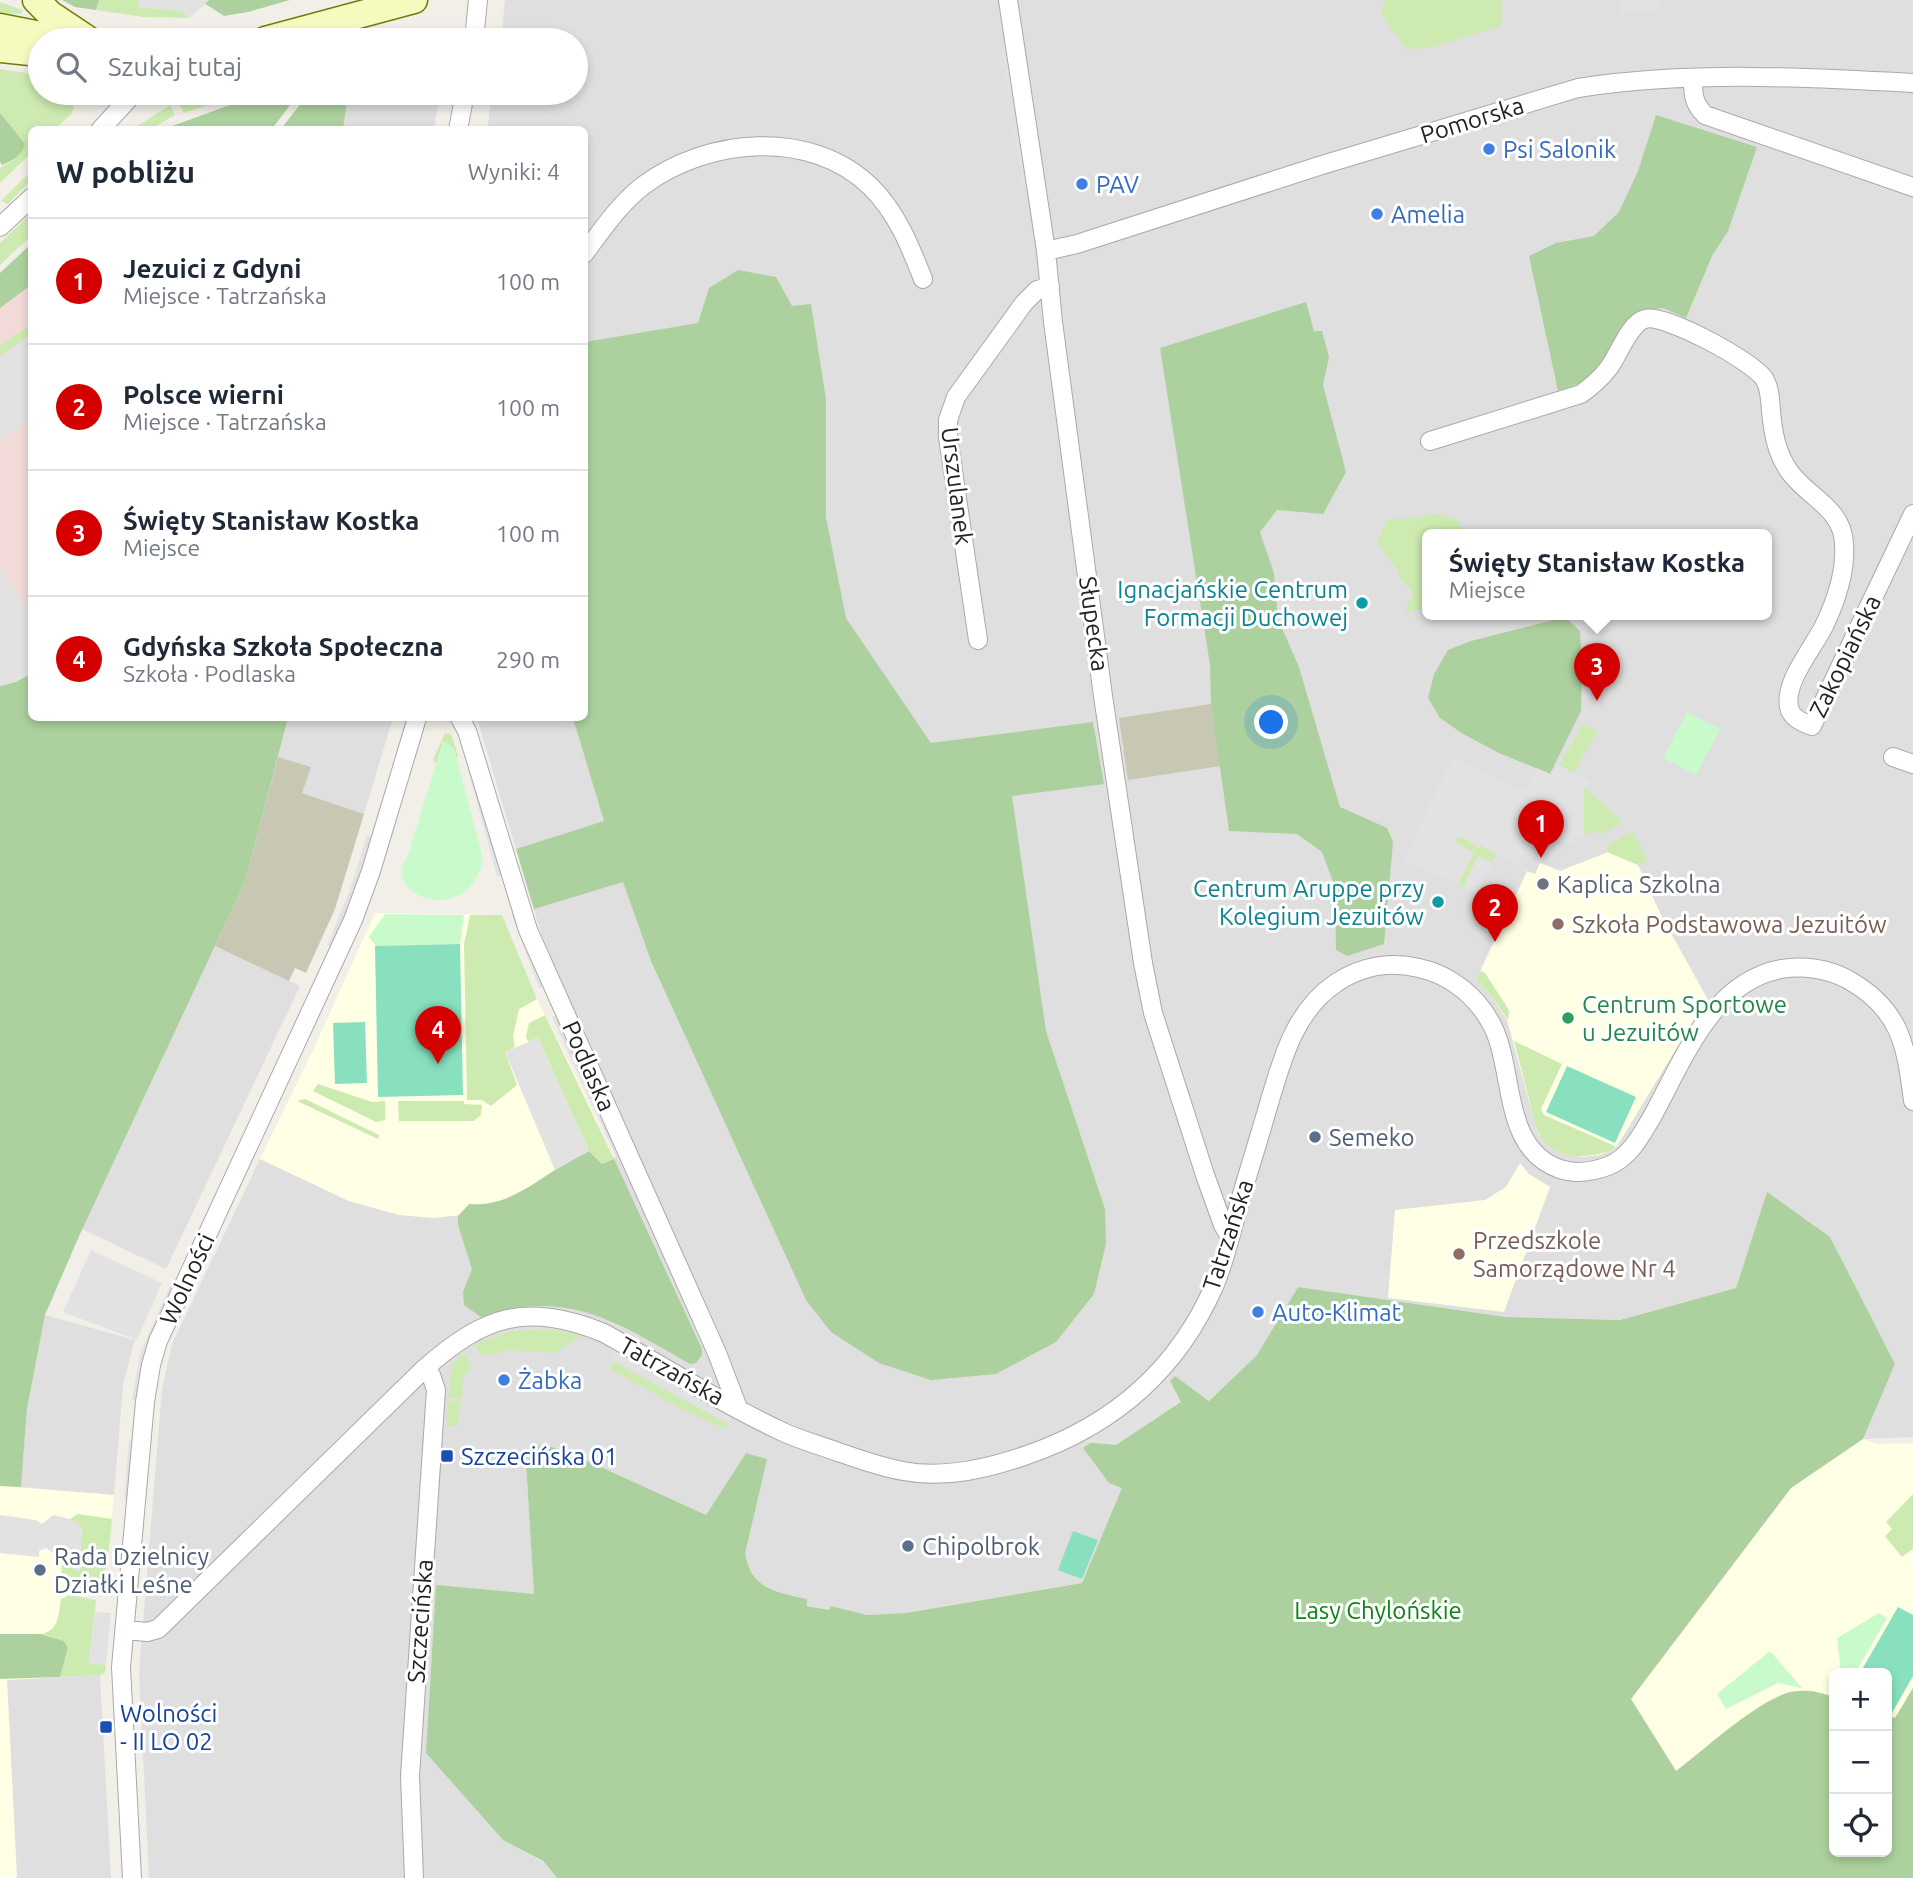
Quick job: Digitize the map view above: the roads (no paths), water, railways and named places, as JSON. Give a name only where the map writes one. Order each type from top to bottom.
[{"type":"street","points":[[36,0],[50,14],[71,28]]},
{"type":"street","points":[[310,28],[414,0]]},
{"type":"street","points":[[475,28],[478,0]]},
{"type":"street","name":"Słupecka","points":[[1008,0],[1046,251],[1103,696],[1153,1013],[1205,1175],[1230,1237]]},
{"type":"street","points":[[0,27],[28,33]]},
{"type":"street","points":[[0,49],[28,52]]},
{"type":"street","name":"Pomorska","points":[[1046,251],[1077,244],[1322,165],[1578,88],[1620,81],[1693,78],[1778,77],[1913,83]]},
{"type":"street","points":[[1693,78],[1693,99],[1705,114],[1913,187]]},
{"type":"street","points":[[104,126],[123,105]]},
{"type":"street","points":[[459,126],[463,105]]},
{"type":"street","points":[[588,249],[626,201],[677,165],[729,150],[773,146],[795,148],[832,160],[866,183],[892,212],[911,248],[923,279]]},
{"type":"street","points":[[0,227],[28,201]]},
{"type":"street","name":"Urszulanek","points":[[978,640],[948,437],[948,420],[956,397],[1024,303],[1037,290],[1050,286]]},
{"type":"street","name":"Zakopiańska","points":[[1430,441],[1581,394],[1595,384],[1609,368],[1630,334],[1640,321],[1646,318],[1657,318],[1693,333],[1754,367],[1768,388],[1776,445],[1782,459],[1800,484],[1837,518],[1844,543],[1843,566],[1835,600],[1791,684],[1788,696],[1792,716],[1812,726],[1913,514]]},
{"type":"street","name":"Wolności","points":[[132,1878],[121,1667],[145,1402],[151,1365],[158,1341],[353,920],[371,871],[416,721]]},
{"type":"street","name":"Podlaska","points":[[462,721],[467,731],[528,930],[738,1408]]},
{"type":"street","points":[[1894,757],[1913,764]]},
{"type":"street","name":"Tatrzańska","points":[[125,1630],[147,1632],[158,1629],[424,1369],[465,1335],[484,1325],[515,1318],[548,1317],[567,1320],[604,1333],[795,1437],[906,1472],[934,1474],[985,1468],[1068,1440],[1142,1391],[1189,1332],[1217,1280],[1282,1064],[1298,1024],[1308,1008],[1333,985],[1359,971],[1380,964],[1413,966],[1432,971],[1469,993],[1492,1024],[1499,1042],[1526,1145],[1547,1163],[1568,1171],[1593,1171],[1620,1160],[1645,1129],[1710,1014],[1736,988],[1776,970],[1797,967],[1834,973],[1850,980],[1870,995],[1888,1013],[1900,1032],[1908,1055],[1913,1101]]},
{"type":"street","name":"Szczecińska","points":[[414,1878],[410,1776],[436,1390],[431,1375],[424,1369]]},
{"type":"place","name":"Psi Salonik","points":[[1489,149]]},
{"type":"place","name":"PAV","points":[[1082,184]]},
{"type":"place","name":"Amelia","points":[[1377,214]]},
{"type":"place","name":"Ignacjańskie Centrum Formacji Duchowej","points":[[1362,603]]},
{"type":"place","name":"Święty Stanisław Kostka","points":[[1597,701]]},
{"type":"place","name":"Jezuici z Gdyni","points":[[1541,858]]},
{"type":"place","name":"Kaplica Szkolna","points":[[1543,884]]},
{"type":"place","name":"Centrum Aruppe przy Kolegium Jezuitów","points":[[1438,902]]},
{"type":"place","name":"Szkoła Podstawowa Jezuitów","points":[[1558,924]]},
{"type":"place","name":"Polsce wierni","points":[[1495,942]]},
{"type":"place","name":"Centrum Sportowe u Jezuitów","points":[[1568,1018]]},
{"type":"place","name":"Gdyńska Szkoła Społeczna","points":[[438,1064]]},
{"type":"place","name":"Semeko","points":[[1315,1137]]},
{"type":"place","name":"Przedszkole Samorządowe Nr 4","points":[[1459,1254]]},
{"type":"place","name":"Auto-Klimat","points":[[1258,1312]]},
{"type":"place","name":"Żabka","points":[[504,1380]]},
{"type":"place","name":"Szczecińska 01","points":[[447,1456]]},
{"type":"place","name":"Chipolbrok","points":[[908,1546]]},
{"type":"place","name":"Rada Dzielnicy Działki Leśne","points":[[40,1570]]},
{"type":"place","name":"Wolności - II LO 02","points":[[106,1727]]},
{"type":"park label","name":"Lasy Chylońskie","points":[[1378,1610]]}]
